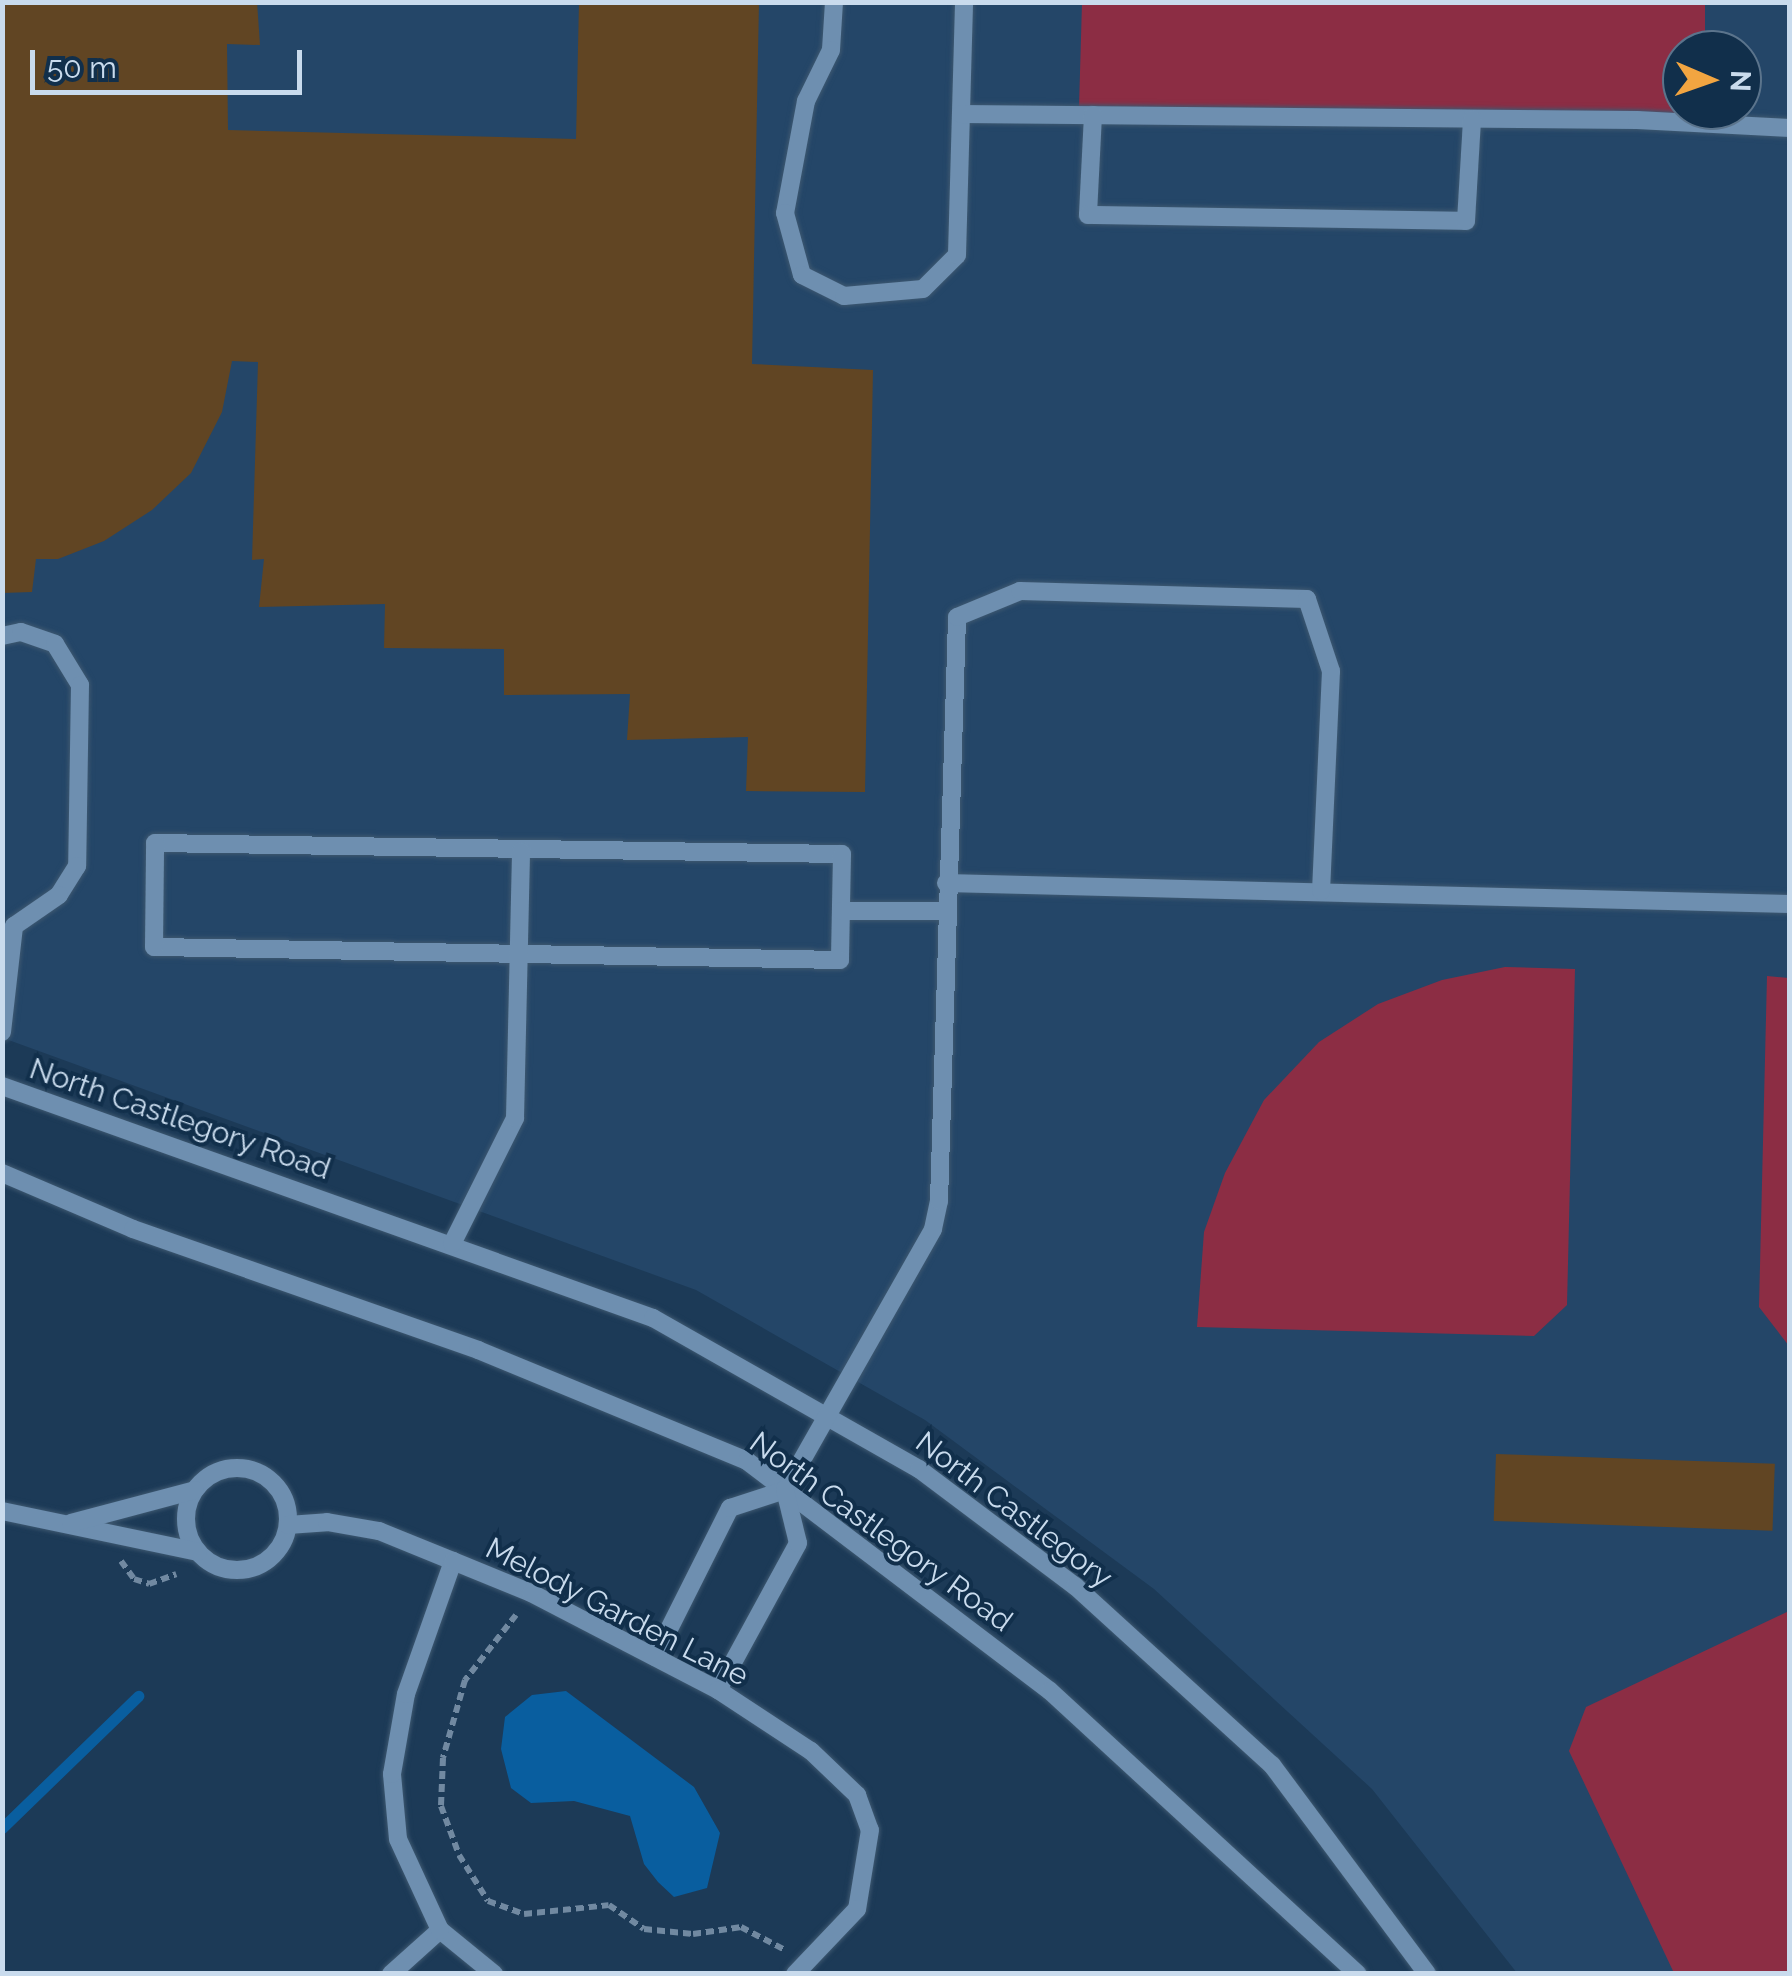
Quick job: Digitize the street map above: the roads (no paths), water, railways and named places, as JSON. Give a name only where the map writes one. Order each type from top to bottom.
[{"type":"street","points":[[834,2],[831,50],[806,101],[785,213],[802,276],[844,296],[923,289],[956,255],[964,2]]},
{"type":"street","points":[[961,114],[1472,119],[1790,128]]},
{"type":"street","points":[[1093,115],[1088,215],[1466,221],[1472,119]]},
{"type":"street","points":[[654,1657],[730,1508],[785,1490],[933,1229],[939,1201],[957,617],[1020,590],[1308,599],[1331,672],[1322,891]]},
{"type":"street","points":[[2,636],[21,632],[55,644],[80,685],[77,866],[59,894],[8,923],[2,1032]]},
{"type":"street","points":[[155,843],[842,854],[841,911],[840,960],[154,947],[155,843]]},
{"type":"street","points":[[452,1244],[515,1118],[522,851]]},
{"type":"street","points":[[946,883],[1790,904]]},
{"type":"street","points":[[841,911],[946,911]]},
{"type":"street","name":"North Castlegory Road","points":[[2,1086],[452,1244]]},
{"type":"street","name":"North Castlegory Road","points":[[2,1174],[133,1229],[478,1350],[746,1461],[1050,1690],[1358,1974]]},
{"type":"street","name":"North Castlegory","points":[[452,1244],[652,1318],[919,1468],[1075,1586],[1272,1765],[1426,1974]]},
{"type":"street","points":[[2,1512],[198,1552],[222,1567],[250,1570],[278,1550],[288,1526],[279,1491],[251,1470],[224,1470],[195,1490],[70,1523]]},
{"type":"street","points":[[195,1490],[186,1519],[198,1552]]},
{"type":"street","points":[[718,1690],[798,1543],[785,1490]]},
{"type":"street","points":[[288,1526],[326,1522],[379,1531],[452,1561]]},
{"type":"street","name":"Melody Garden Lane","points":[[494,1974],[440,1930],[398,1840],[392,1774],[406,1694],[452,1561],[530,1594],[718,1690],[835,1772],[858,1796],[870,1830],[856,1909],[802,1968]]},
{"type":"street","points":[[391,1974],[440,1930]]},
{"type":"water","points":[[566,1691],[694,1787],[720,1833],[707,1888],[674,1897],[644,1864],[630,1816],[574,1801],[531,1803],[511,1788],[501,1749],[505,1717],[532,1695]]},
{"type":"waterway","points":[[2,1828],[138,1696]]}]
